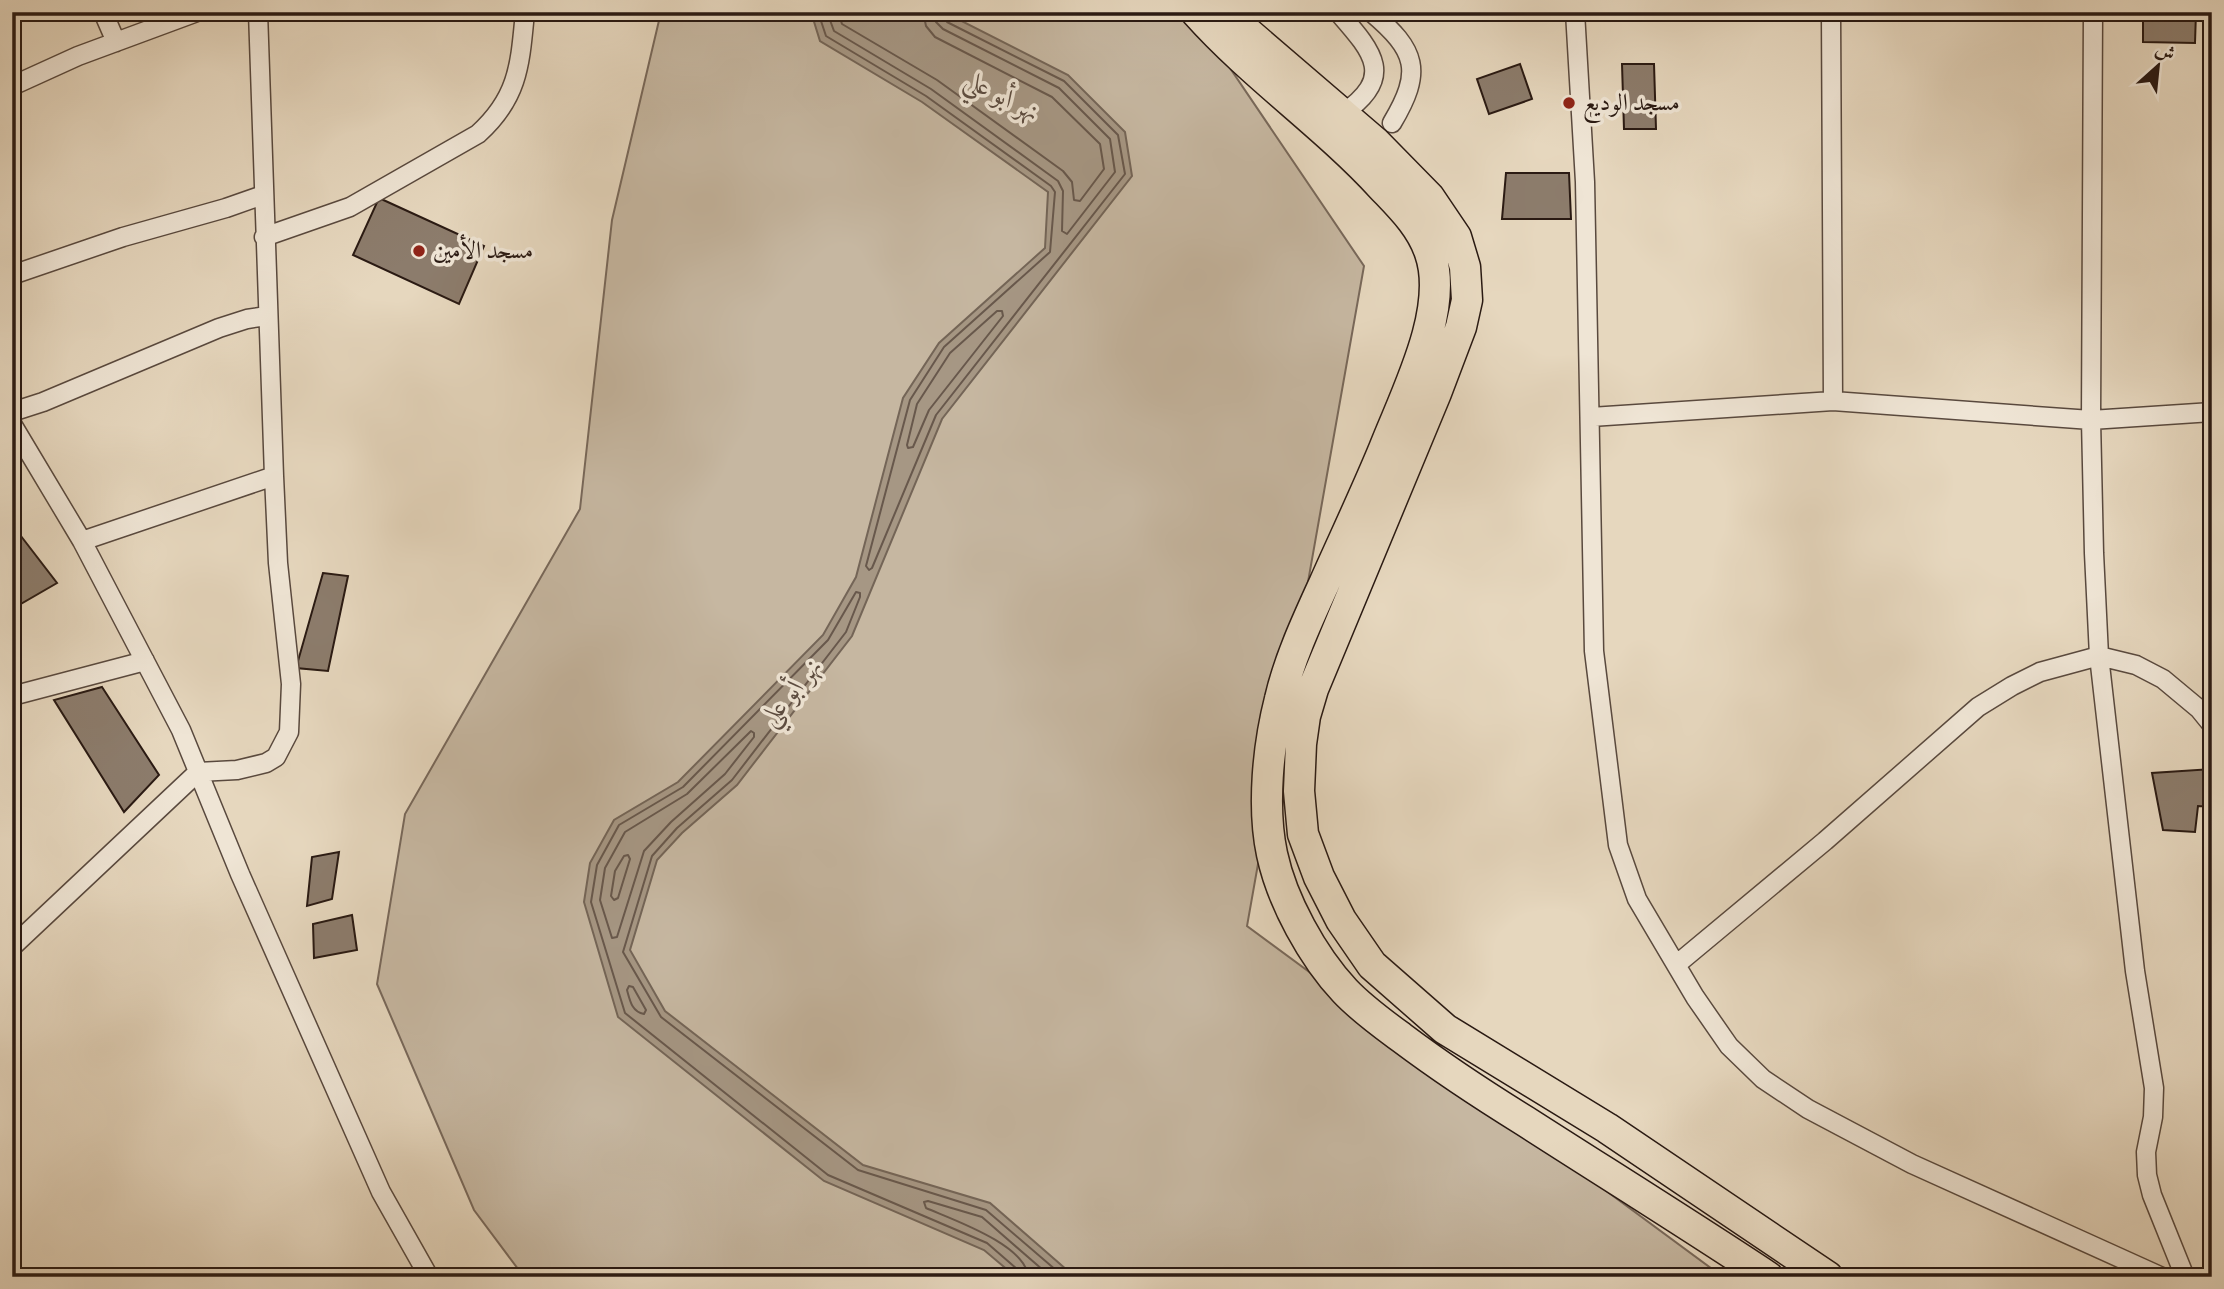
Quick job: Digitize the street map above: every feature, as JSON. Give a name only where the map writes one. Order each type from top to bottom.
[{"type":"main road","points":[[1196,12],[1220,38],[1362,156],[1421,233],[1432,256],[1437,295],[1431,325],[1410,382],[1370,483],[1302,633],[1280,696],[1271,741],[1267,790],[1272,853],[1285,893],[1317,956],[1347,993],[1383,1024],[1444,1069],[1770,1277],[1789,1250]]},
{"type":"main road","points":[[1227,12],[1376,143],[1429,197],[1456,237],[1465,267],[1467,300],[1461,327],[1313,689],[1305,716],[1298,791],[1303,834],[1319,877],[1341,920],[1372,965],[1445,1029],[1607,1128],[1828,1277]]},
{"type":"main road","points":[[1470,1086],[1488,1056]]},
{"type":"street","points":[[103,12],[116,42]]},
{"type":"street","points":[[12,86],[78,56],[197,12]]},
{"type":"street","points":[[12,947],[198,772],[237,770],[266,763],[276,757],[289,732],[291,684],[278,563],[267,316],[258,12]]},
{"type":"street","points":[[264,237],[350,207],[478,134],[505,104],[519,68],[525,12]]},
{"type":"street","points":[[1338,12],[1368,48],[1376,71],[1359,102],[1342,114]]},
{"type":"street","points":[[1371,12],[1390,28],[1404,46],[1411,63],[1408,96],[1392,123]]},
{"type":"street","points":[[1575,12],[1585,182],[1594,652],[1618,845],[1637,899],[1695,998],[1729,1046],[1763,1079],[1808,1109],[1912,1164],[2162,1277]]},
{"type":"street","points":[[1831,12],[1833,401]]},
{"type":"street","points":[[2093,12],[2091,421],[2099,656],[2135,971],[2154,1088],[2153,1117],[2146,1152],[2147,1175],[2151,1195],[2185,1277]]},
{"type":"street","points":[[12,275],[123,237],[263,195]]},
{"type":"street","points":[[12,412],[43,402],[219,328],[267,316]]},
{"type":"street","points":[[1591,417],[1833,401],[2091,421],[2212,412]]},
{"type":"street","points":[[12,424],[82,541],[181,730],[240,874],[381,1192],[429,1277]]},
{"type":"street","points":[[82,541],[274,476]]},
{"type":"street","points":[[1676,965],[1825,841],[1978,708],[2012,686],[2039,673],[2099,656],[2136,665],[2163,679],[2199,709],[2212,725]]},
{"type":"street","points":[[12,696],[145,661]]},
{"type":"shaded area","points":[[661,12],[1192,12],[1364,266],[1247,926],[1723,1277],[524,1277],[474,1210],[377,984],[405,814],[580,509],[612,220]]},
{"type":"water","name":"نهر أبو علي","points":[[811,12],[944,12],[1068,75],[1125,132],[1132,176],[942,419],[852,636],[737,785],[682,833],[657,860],[630,950],[665,1011],[863,1165],[990,1203],[1075,1277],[1016,1277],[984,1250],[824,1181],[618,1017],[584,902],[590,863],[614,820],[678,782],[823,635],[856,577],[903,398],[939,343],[1045,248],[1048,192],[922,102],[820,41]]},
{"type":"building","points":[[2143,12],[2196,12],[2195,43],[2143,42]]},
{"type":"building","points":[[1520,64],[1532,99],[1489,114],[1477,79]]},
{"type":"building","points":[[1622,64],[1654,64],[1656,129],[1624,129]]},
{"type":"building","points":[[1506,173],[1569,173],[1571,219],[1502,219]]},
{"type":"building","name":"مسجد الأمين","points":[[379,198],[484,246],[459,304],[353,255]]},
{"type":"building","points":[[2212,463],[2212,496],[2208,464]]},
{"type":"building","points":[[14,527],[57,583],[12,609],[12,528]]},
{"type":"building","points":[[323,573],[348,576],[328,671],[296,668]]},
{"type":"building","points":[[102,687],[159,775],[124,812],[54,700]]},
{"type":"building","points":[[2212,769],[2212,807],[2198,806],[2195,832],[2163,830],[2152,773]]},
{"type":"building","points":[[339,852],[332,899],[307,906],[312,857]]},
{"type":"building","points":[[352,915],[357,950],[314,958],[313,924]]},
{"type":"place","name":"مسجد الوديع","points":[[1569,103]]},
{"type":"place","name":"مسجد الأمين","points":[[419,251]]}]
